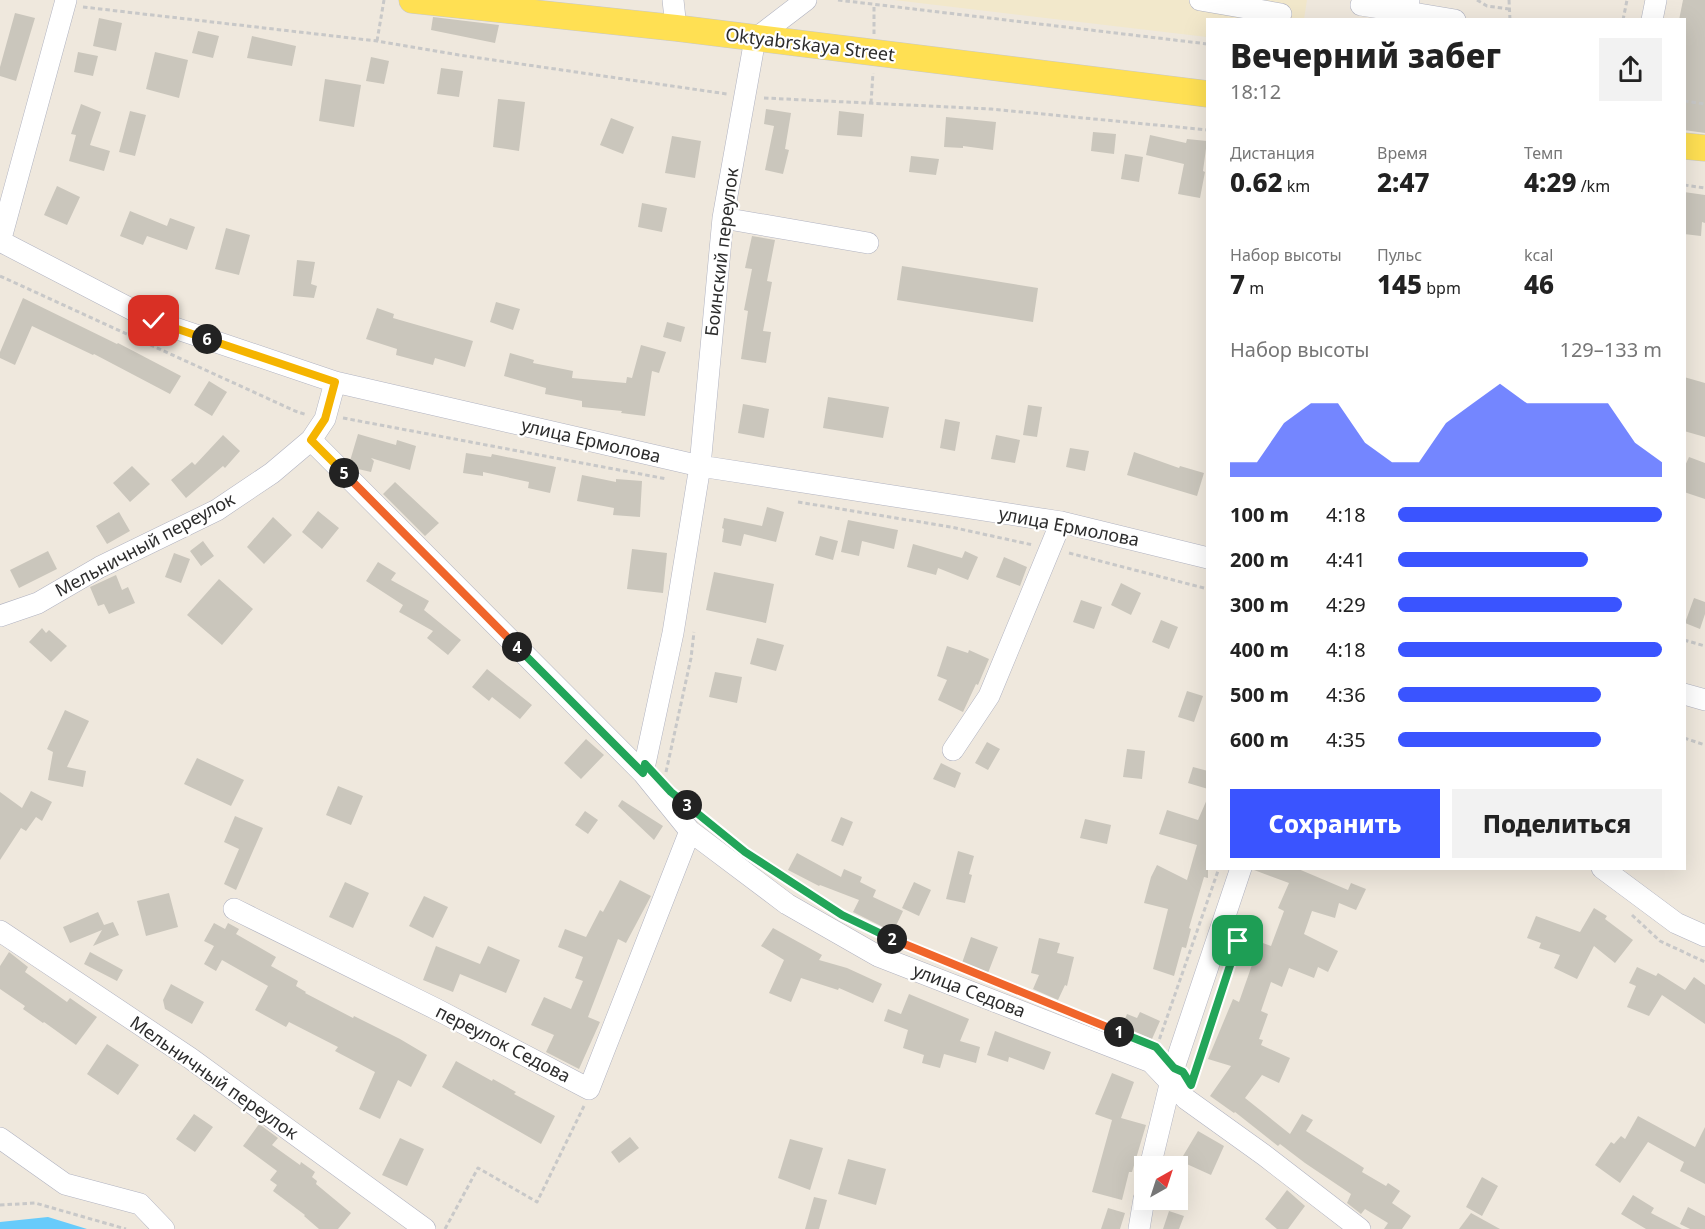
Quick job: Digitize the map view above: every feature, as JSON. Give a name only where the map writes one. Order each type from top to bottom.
[{"type":"main road","name":"Oktyabrskaya Street","points":[[412,0],[676,28],[1206,94]]},
{"type":"main road","points":[[1686,146],[1705,148]]},
{"type":"street","points":[[673,0],[676,28]]},
{"type":"street","points":[[755,39],[806,0]]},
{"type":"street","points":[[1200,0],[1283,11]]},
{"type":"street","points":[[1652,18],[1656,0]]},
{"type":"street","points":[[0,241],[65,1]]},
{"type":"street","points":[[1361,5],[1408,6],[1448,18]]},
{"type":"street","name":"Боинский переулок","points":[[643,773],[673,633],[700,466],[723,218],[755,39]]},
{"type":"street","points":[[723,218],[868,243]]},
{"type":"street","name":"улица Ермолова","points":[[0,241],[154,321],[335,382],[700,466],[1061,522],[1206,558]]},
{"type":"street","points":[[311,440],[325,419],[335,382]]},
{"type":"street","name":"Мельничный переулок","points":[[0,616],[38,603],[100,567],[217,510],[272,473],[311,440]]},
{"type":"street","name":"улица Седова","points":[[311,440],[643,773],[690,831],[787,904],[879,956],[1154,1055],[1172,1076],[1186,1099],[1264,1155],[1360,1229]]},
{"type":"street","points":[[953,750],[989,696],[1061,522]]},
{"type":"street","points":[[1686,695],[1705,700]]},
{"type":"street","name":"переулок Седова","points":[[234,909],[436,1009],[589,1089],[690,831]]},
{"type":"street","points":[[1153,1156],[1172,1076],[1240,870]]},
{"type":"street","points":[[1605,870],[1676,923],[1705,936]]},
{"type":"street","name":"Мельничный переулок","points":[[0,931],[190,1058],[425,1229]]},
{"type":"street","points":[[0,1138],[65,1184],[141,1204],[164,1229]]},
{"type":"street","points":[[1139,1229],[1142,1210]]},
{"type":"path","points":[[377,41],[384,0]]},
{"type":"path","points":[[838,0],[1206,44]]},
{"type":"path","points":[[1477,0],[1487,6],[1509,9]]},
{"type":"path","points":[[1509,0],[1510,18]]},
{"type":"path","points":[[1623,18],[1627,0]]},
{"type":"path","points":[[65,1],[81,7],[377,41],[459,56],[744,96],[789,101],[928,105],[1206,130]]},
{"type":"path","points":[[1686,101],[1705,104]]},
{"type":"path","points":[[1686,185],[1705,188]]},
{"type":"path","points":[[1686,641],[1705,646]]},
{"type":"path","points":[[1686,739],[1705,745]]},
{"type":"path","points":[[1218,870],[1154,1055],[1172,1076],[1183,1072],[1191,1085],[1232,960]]},
{"type":"path","points":[[784,877],[813,896]]},
{"type":"path","points":[[862,924],[911,947]]},
{"type":"path","points":[[445,1229],[478,1168],[537,1202],[582,1112],[589,1089]]},
{"type":"path","points":[[0,1205],[35,1203],[126,1229]]},
{"type":"shaded area","points":[[894,0],[1307,0],[1304,18],[1206,18],[1206,37]]},
{"type":"water","points":[[48,1217],[87,1229],[0,1229],[0,1222]]},
{"type":"building","points":[[1683,0],[1705,0],[1705,133],[1686,130],[1686,18],[1679,18]]},
{"type":"building","points":[[15,13],[35,18],[16,81],[0,76],[0,67]]},
{"type":"building","points":[[433,17],[499,25],[495,43],[431,30]]},
{"type":"building","points":[[99,18],[122,23],[116,51],[93,46]]},
{"type":"building","points":[[198,31],[219,36],[213,58],[192,53]]},
{"type":"building","points":[[252,36],[296,46],[292,66],[247,58]]},
{"type":"building","points":[[78,52],[98,56],[93,76],[74,72]]},
{"type":"building","points":[[155,52],[188,60],[179,98],[146,89]]},
{"type":"building","points":[[371,57],[389,61],[384,84],[366,81]]},
{"type":"building","points":[[441,68],[463,71],[459,97],[437,94]]},
{"type":"building","points":[[325,79],[361,85],[354,127],[319,121]]},
{"type":"building","points":[[498,99],[525,102],[519,151],[493,147]]},
{"type":"building","points":[[81,104],[101,112],[90,145],[110,151],[104,171],[69,161],[76,135],[71,134]]},
{"type":"building","points":[[766,109],[791,113],[785,149],[789,150],[783,174],[765,170],[774,126],[764,124]]},
{"type":"building","points":[[130,111],[146,115],[135,156],[119,152]]},
{"type":"building","points":[[839,111],[864,114],[862,137],[837,135]]},
{"type":"building","points":[[946,117],[996,122],[993,150],[963,146],[963,148],[944,147]]},
{"type":"building","points":[[611,118],[634,127],[623,154],[600,145]]},
{"type":"building","points":[[1093,132],[1116,134],[1114,154],[1091,151]]},
{"type":"building","points":[[1150,135],[1186,143],[1187,139],[1206,141],[1203,171],[1205,172],[1200,198],[1178,194],[1184,164],[1146,155]]},
{"type":"building","points":[[672,136],[701,141],[695,178],[665,173]]},
{"type":"building","points":[[1125,154],[1143,157],[1139,182],[1121,179]]},
{"type":"building","points":[[911,156],[939,159],[936,175],[909,172]]},
{"type":"building","points":[[57,186],[80,197],[67,225],[44,215]]},
{"type":"building","points":[[1686,192],[1705,195],[1705,223],[1702,222],[1701,236],[1686,234]]},
{"type":"building","points":[[642,203],[667,208],[662,232],[638,227]]},
{"type":"building","points":[[130,211],[167,226],[170,218],[195,227],[187,250],[147,236],[143,245],[120,236]]},
{"type":"building","points":[[226,228],[250,235],[239,275],[215,269]]},
{"type":"building","points":[[752,236],[775,240],[767,281],[772,282],[763,331],[771,332],[766,363],[741,359],[748,311],[744,310],[752,269],[745,268]]},
{"type":"building","points":[[297,260],[315,262],[311,284],[317,286],[314,298],[293,296]]},
{"type":"building","points":[[902,266],[1038,288],[1033,322],[897,300]]},
{"type":"building","points":[[23,298],[181,376],[170,394],[94,354],[32,326],[15,365],[0,358],[0,352]]},
{"type":"building","points":[[496,302],[520,309],[513,330],[490,322]]},
{"type":"building","points":[[377,308],[394,314],[393,318],[473,341],[465,367],[435,358],[433,365],[396,355],[397,349],[366,339]]},
{"type":"building","points":[[667,322],[685,327],[681,342],[663,337]]},
{"type":"building","points":[[641,345],[666,352],[659,373],[652,371],[645,416],[582,407],[582,401],[545,394],[546,388],[504,376],[510,353],[534,360],[533,363],[573,371],[572,378],[626,383],[627,377],[632,378]]},
{"type":"building","points":[[1686,378],[1705,383],[1705,437],[1686,432]]},
{"type":"building","points":[[209,381],[227,392],[212,416],[194,405]]},
{"type":"building","points":[[828,397],[889,407],[883,438],[823,428]]},
{"type":"building","points":[[743,404],[769,409],[764,438],[738,433]]},
{"type":"building","points":[[1028,405],[1042,407],[1037,437],[1023,435]]},
{"type":"building","points":[[945,419],[960,422],[955,451],[940,448]]},
{"type":"building","points":[[358,434],[396,445],[397,440],[416,446],[410,470],[371,458],[374,461],[371,472],[358,469],[350,461]]},
{"type":"building","points":[[223,435],[240,451],[225,468],[223,466],[186,498],[171,480],[192,462],[195,465]]},
{"type":"building","points":[[996,435],[1020,440],[1015,463],[991,459]]},
{"type":"building","points":[[1070,448],[1089,451],[1085,471],[1066,467]]},
{"type":"building","points":[[1134,452],[1179,468],[1180,466],[1204,473],[1197,496],[1127,475]]},
{"type":"building","points":[[466,453],[491,457],[492,454],[556,467],[550,493],[528,488],[529,482],[483,472],[483,476],[463,473]]},
{"type":"building","points":[[1689,457],[1705,463],[1705,499],[1686,493],[1686,464]]},
{"type":"building","points":[[132,466],[150,484],[130,502],[113,483]]},
{"type":"building","points":[[582,475],[616,482],[616,479],[642,481],[640,517],[613,515],[614,508],[577,501]]},
{"type":"building","points":[[395,482],[439,523],[425,536],[383,494]]},
{"type":"building","points":[[767,507],[784,512],[776,542],[744,534],[741,546],[722,542],[724,518],[762,526]]},
{"type":"building","points":[[318,511],[339,528],[322,549],[302,532]]},
{"type":"building","points":[[119,512],[130,531],[107,544],[96,526]]},
{"type":"building","points":[[273,517],[292,535],[264,564],[247,547]]},
{"type":"building","points":[[848,520],[898,530],[894,549],[862,541],[859,556],[841,552]]},
{"type":"building","points":[[820,536],[838,541],[833,560],[815,555]]},
{"type":"building","points":[[203,541],[214,556],[201,566],[190,551]]},
{"type":"building","points":[[913,544],[962,558],[965,551],[978,557],[968,580],[938,568],[936,575],[907,567]]},
{"type":"building","points":[[632,549],[667,553],[663,593],[627,589]]},
{"type":"building","points":[[48,551],[57,569],[19,588],[10,570]]},
{"type":"building","points":[[174,553],[190,559],[181,583],[165,577]]},
{"type":"building","points":[[1004,557],[1027,567],[1020,586],[996,577]]},
{"type":"building","points":[[378,562],[396,573],[391,580],[429,601],[424,610],[461,640],[448,655],[427,638],[433,631],[399,612],[403,605],[366,581]]},
{"type":"building","points":[[714,572],[774,584],[766,623],[706,610]]},
{"type":"building","points":[[116,575],[122,590],[128,587],[135,603],[109,614],[104,604],[98,606],[90,587]]},
{"type":"building","points":[[219,579],[253,609],[222,645],[187,615]]},
{"type":"building","points":[[1121,583],[1141,593],[1131,615],[1111,605]]},
{"type":"building","points":[[1694,598],[1705,602],[1705,614],[1700,629],[1686,623]]},
{"type":"building","points":[[1081,600],[1102,607],[1094,629],[1073,622]]},
{"type":"building","points":[[1161,620],[1178,627],[1169,649],[1152,642]]},
{"type":"building","points":[[42,628],[46,633],[49,630],[67,646],[51,662],[29,642]]},
{"type":"building","points":[[757,638],[784,645],[776,671],[750,664]]},
{"type":"building","points":[[947,646],[968,653],[969,650],[989,659],[963,712],[938,700],[947,680],[937,676]]},
{"type":"building","points":[[487,669],[532,705],[520,719],[492,697],[489,701],[472,687]]},
{"type":"building","points":[[715,672],[742,677],[737,703],[709,697]]},
{"type":"building","points":[[1187,691],[1203,696],[1194,722],[1178,717]]},
{"type":"building","points":[[65,710],[89,721],[67,767],[86,771],[83,787],[48,780],[53,752],[47,749]]},
{"type":"building","points":[[586,739],[604,755],[581,779],[564,763]]},
{"type":"building","points":[[987,742],[1000,749],[988,770],[975,763]]},
{"type":"building","points":[[1127,749],[1145,751],[1142,779],[1123,777]]},
{"type":"building","points":[[197,758],[244,780],[231,806],[184,784]]},
{"type":"building","points":[[941,763],[961,773],[955,788],[933,779]]},
{"type":"building","points":[[1193,767],[1206,770],[1206,788],[1188,783]]},
{"type":"building","points":[[338,786],[363,796],[351,825],[326,815]]},
{"type":"building","points":[[31,791],[52,802],[42,821],[36,817],[26,831],[21,828],[0,860],[0,792],[22,808]]},
{"type":"building","points":[[622,800],[663,826],[654,840],[618,806]]},
{"type":"building","points":[[1206,802],[1208,878],[1204,877],[1189,928],[1191,929],[1186,948],[1182,947],[1174,976],[1153,969],[1168,909],[1144,903],[1157,865],[1187,880],[1197,845],[1159,834],[1167,810],[1198,820]]},
{"type":"building","points":[[585,811],[598,820],[588,834],[575,825]]},
{"type":"building","points":[[235,816],[263,828],[236,890],[224,884],[239,849],[224,842]]},
{"type":"building","points":[[841,817],[853,822],[843,846],[831,841]]},
{"type":"building","points":[[1085,819],[1111,825],[1107,844],[1080,838]]},
{"type":"building","points":[[958,851],[974,856],[965,903],[946,899]]},
{"type":"building","points":[[797,853],[841,877],[844,869],[862,877],[860,882],[876,890],[873,897],[903,911],[893,932],[853,912],[859,900],[819,886],[788,870]]},
{"type":"building","points":[[1254,870],[1301,870],[1348,890],[1351,883],[1366,889],[1356,910],[1339,903],[1335,918],[1312,911],[1304,934],[1338,951],[1328,972],[1318,967],[1314,978],[1289,968],[1282,987],[1271,982],[1261,1011],[1268,1014],[1259,1039],[1263,1040],[1261,1045],[1290,1058],[1279,1083],[1262,1075],[1245,1098],[1290,1134],[1302,1114],[1313,1120],[1306,1131],[1364,1168],[1362,1172],[1400,1191],[1392,1203],[1411,1216],[1402,1229],[1384,1229],[1388,1223],[1365,1209],[1361,1214],[1347,1203],[1351,1194],[1280,1144],[1278,1146],[1235,1112],[1210,1096],[1231,1066],[1208,1059],[1233,999],[1239,1002],[1253,962],[1244,959],[1252,939],[1271,946],[1284,911],[1278,908],[1289,883]]},
{"type":"building","points":[[620,880],[651,896],[626,943],[618,939],[588,1017],[600,1022],[579,1069],[546,1052],[554,1035],[531,1025],[544,997],[571,1009],[583,981],[575,978],[583,957],[558,947],[565,929],[586,937],[600,910],[603,912]]},
{"type":"building","points":[[345,882],[369,893],[353,928],[329,917]]},
{"type":"building","points":[[914,882],[931,890],[919,916],[902,908]]},
{"type":"building","points":[[169,893],[178,927],[146,936],[137,901]]},
{"type":"building","points":[[424,896],[448,907],[433,938],[409,926]]},
{"type":"building","points":[[1594,908],[1607,916],[1605,919],[1633,940],[1615,963],[1594,946],[1577,979],[1554,968],[1560,955],[1539,948],[1541,943],[1527,938],[1536,916],[1580,932]]},
{"type":"building","points":[[98,912],[104,925],[113,922],[119,935],[93,946],[102,930],[70,943],[63,927]]},
{"type":"building","points":[[214,923],[225,929],[228,923],[239,929],[236,934],[276,957],[271,966],[298,981],[296,986],[305,993],[400,1039],[427,1055],[411,1087],[398,1080],[380,1119],[359,1109],[375,1072],[335,1051],[338,1047],[289,1022],[286,1027],[255,1010],[268,986],[222,960],[216,971],[204,964],[214,946],[204,941]]},
{"type":"building","points":[[773,928],[822,955],[819,960],[847,968],[882,984],[873,1003],[839,988],[838,990],[801,978],[791,1002],[769,993],[784,960],[761,946]]},
{"type":"building","points":[[971,937],[998,947],[988,973],[962,963]]},
{"type":"building","points":[[1039,938],[1060,943],[1057,953],[1074,957],[1067,986],[1065,985],[1058,1000],[1033,989],[1039,975],[1031,973]]},
{"type":"building","points":[[436,946],[480,964],[488,946],[520,960],[506,993],[460,974],[453,992],[423,980]]},
{"type":"building","points":[[9,952],[28,967],[25,972],[67,1002],[70,998],[97,1017],[76,1045],[23,1009],[25,1006],[0,989],[0,966]]},
{"type":"building","points":[[90,952],[123,970],[117,981],[84,964]]},
{"type":"building","points":[[1637,967],[1656,976],[1658,973],[1685,990],[1694,977],[1705,985],[1705,1024],[1662,995],[1649,1016],[1627,1007],[1636,986],[1629,983]]},
{"type":"building","points":[[171,984],[204,1002],[192,1024],[165,1009],[163,1000]]},
{"type":"building","points":[[909,994],[969,1019],[960,1041],[980,1047],[976,1063],[944,1054],[940,1068],[922,1063],[924,1055],[903,1048],[908,1030],[884,1021],[888,1009],[901,1014]]},
{"type":"building","points":[[1140,1012],[1160,1021],[1152,1039],[1122,1026],[1127,1014],[1137,1018]]},
{"type":"building","points":[[995,1031],[1051,1052],[1044,1070],[1009,1057],[1008,1062],[987,1055]]},
{"type":"building","points":[[107,1044],[139,1065],[118,1095],[87,1074]]},
{"type":"building","points":[[456,1061],[492,1081],[493,1079],[516,1092],[514,1094],[555,1116],[541,1144],[442,1087]]},
{"type":"building","points":[[1112,1073],[1134,1082],[1121,1118],[1146,1125],[1137,1156],[1134,1156],[1134,1165],[1132,1172],[1129,1172],[1122,1200],[1092,1192],[1112,1120],[1095,1114]]},
{"type":"building","points":[[194,1114],[213,1127],[195,1152],[176,1139]]},
{"type":"building","points":[[1638,1116],[1695,1147],[1705,1127],[1705,1184],[1680,1171],[1684,1162],[1648,1142],[1620,1183],[1595,1165],[1611,1142],[1614,1144],[1621,1136],[1625,1139]]},
{"type":"building","points":[[259,1124],[278,1138],[272,1145],[300,1165],[301,1162],[315,1172],[312,1177],[317,1181],[316,1184],[351,1213],[338,1229],[319,1229],[305,1215],[273,1191],[277,1185],[270,1180],[277,1171],[243,1146]]},
{"type":"building","points":[[1198,1131],[1224,1146],[1211,1175],[1188,1165],[1188,1156],[1183,1156]]},
{"type":"building","points":[[630,1137],[639,1148],[619,1163],[611,1152]]},
{"type":"building","points":[[400,1138],[424,1149],[407,1186],[382,1175]]},
{"type":"building","points":[[790,1139],[823,1148],[810,1190],[778,1178]]},
{"type":"building","points":[[848,1159],[886,1169],[876,1205],[838,1194]]},
{"type":"building","points":[[1482,1177],[1498,1186],[1482,1216],[1466,1207]]},
{"type":"building","points":[[1287,1190],[1305,1206],[1288,1229],[1277,1229],[1265,1219]]},
{"type":"building","points":[[1633,1195],[1654,1208],[1651,1213],[1682,1229],[1646,1229],[1621,1214]]},
{"type":"building","points":[[814,1197],[827,1200],[819,1229],[805,1229]]},
{"type":"building","points":[[1688,1207],[1705,1216],[1705,1229],[1690,1229],[1680,1224]]},
{"type":"building","points":[[1108,1208],[1125,1213],[1120,1229],[1101,1229]]},
{"type":"building","points":[[1169,1211],[1184,1216],[1179,1229],[1163,1229]]},
{"type":"building","points":[[1471,1213],[1500,1229],[1459,1229]]},
{"type":"route","points":[[154,321],[335,382],[325,419],[311,440],[643,773],[645,764],[671,792],[745,852],[842,915],[900,943],[1156,1047],[1174,1068],[1183,1072],[1191,1085],[1238,941]]}]
